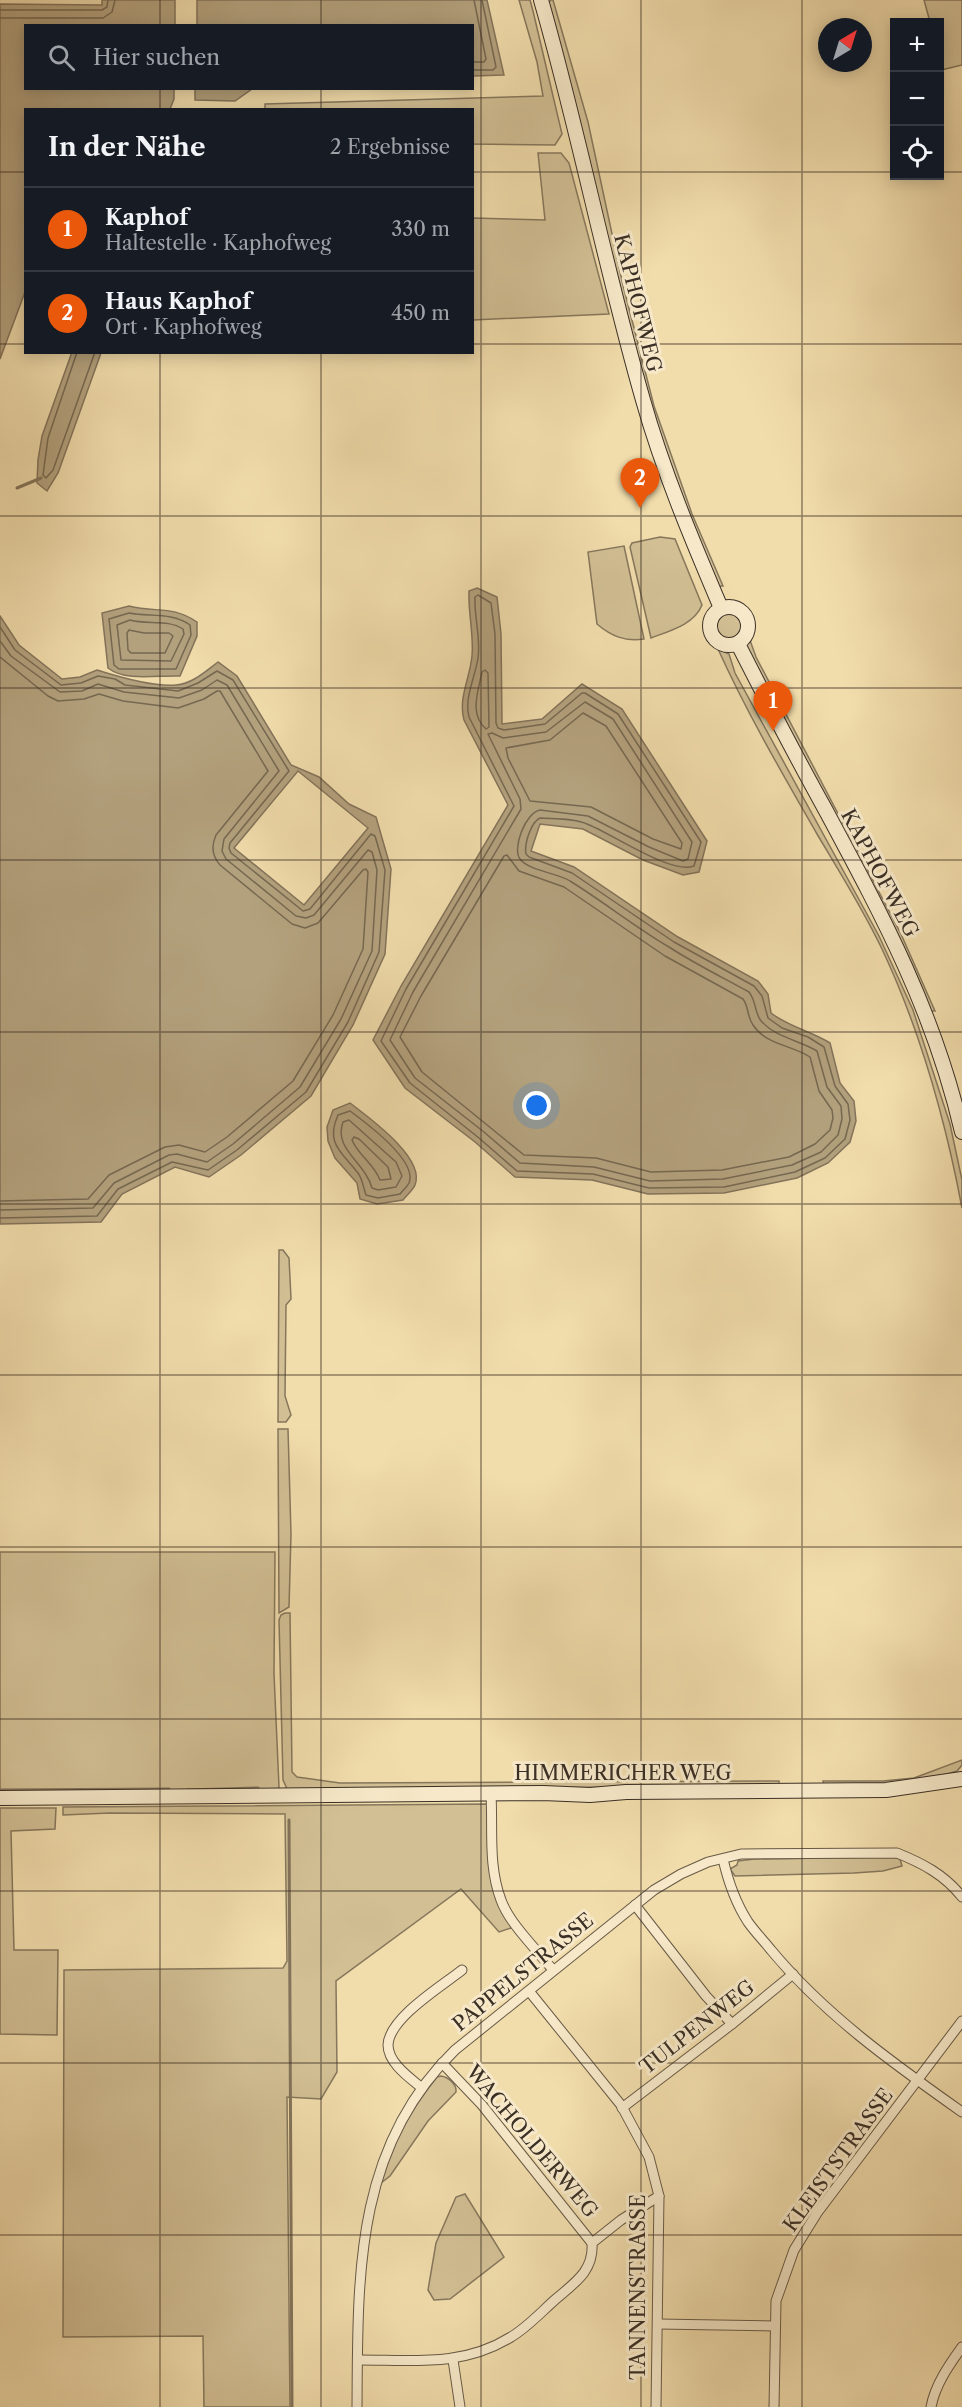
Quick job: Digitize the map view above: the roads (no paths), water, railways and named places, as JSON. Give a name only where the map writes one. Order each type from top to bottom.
[{"type":"main road","name":"KAPHOFWEG","points":[[541,0],[562,75],[643,402],[687,529],[721,608]]},
{"type":"main road","points":[[721,608],[737,608],[748,619],[746,636],[738,644],[726,645],[712,636],[711,619],[721,608]]},
{"type":"main road","name":"KAPHOFWEG","points":[[738,644],[872,895],[901,955],[949,1080],[962,1132]]},
{"type":"main road","name":"HIMMERICHER WEG","points":[[0,1798],[590,1795],[626,1792],[886,1790],[962,1779]]},
{"type":"street","points":[[491,1794],[492,1859],[501,1902],[517,1926],[553,1970]]},
{"type":"street","name":"PAPPELSTRASSE","points":[[357,2407],[361,2257],[371,2198],[390,2142],[422,2088],[442,2062],[635,1905],[681,1874],[708,1862],[741,1854],[897,1853],[921,1863],[944,1878],[962,1897]]},
{"type":"street","points":[[723,1859],[733,1894],[748,1923],[814,1997],[867,2042],[962,2112]]},
{"type":"street","points":[[635,1905],[706,1996],[732,2024]]},
{"type":"street","points":[[422,2088],[405,2074],[393,2059],[388,2046],[393,2028],[402,2018],[462,1970]]},
{"type":"street","name":"TULPENWEG","points":[[622,2108],[793,1974]]},
{"type":"street","name":"TANNENSTRASSE","points":[[529,1991],[622,2108],[649,2157],[659,2196],[656,2407]]},
{"type":"street","name":"KLEISTSTRASSE","points":[[774,2407],[776,2301],[794,2250],[817,2213],[962,2020]]},
{"type":"street","name":"WACHOLDERWEG","points":[[442,2062],[482,2105],[592,2243]]},
{"type":"street","points":[[358,2360],[453,2360],[484,2352],[513,2336],[582,2276],[591,2263],[592,2243],[621,2220],[659,2196]]},
{"type":"street","points":[[658,2324],[774,2326]]},
{"type":"street","points":[[932,2407],[933,2398],[946,2370],[962,2347]]},
{"type":"street","points":[[453,2360],[460,2407]]},
{"type":"water","points":[[102,0],[175,0],[175,24],[24,24],[24,90],[174,90],[174,99],[170,108],[24,108],[24,295],[0,359],[0,4],[102,5]]},
{"type":"water","points":[[197,0],[487,0],[504,75],[474,76],[474,24],[197,24]]},
{"type":"water","points":[[195,90],[251,90],[235,101],[195,100]]},
{"type":"water","points":[[71,354],[101,354],[58,473],[47,491],[37,483],[42,436]]},
{"type":"water","points":[[477,588],[497,597],[501,634],[502,724],[542,719],[582,684],[622,709],[707,841],[699,872],[683,875],[643,860],[583,829],[540,824],[531,851],[574,867],[678,937],[758,981],[768,994],[771,1013],[830,1043],[840,1083],[854,1101],[856,1121],[850,1142],[828,1163],[797,1178],[724,1193],[648,1194],[592,1180],[515,1177],[475,1142],[405,1088],[373,1040],[401,986],[508,805],[464,720],[463,696],[472,656],[469,591]]},
{"type":"water","points":[[129,606],[172,611],[197,622],[197,636],[180,676],[124,675],[108,668],[102,613]]},
{"type":"water","points":[[0,616],[19,645],[62,679],[80,677],[97,670],[147,683],[176,685],[193,680],[218,662],[237,676],[291,765],[319,777],[349,804],[376,817],[391,869],[385,954],[353,1025],[311,1096],[241,1155],[209,1177],[175,1167],[122,1194],[101,1222],[0,1224]],"holes":[[[298,771],[368,828],[304,905],[234,848]]]},
{"type":"water","points":[[350,1103],[393,1139],[412,1163],[416,1174],[415,1185],[403,1200],[377,1204],[360,1199],[357,1183],[335,1158],[328,1141],[327,1127],[333,1110]]},
{"type":"waterway","points":[[17,488],[41,478]]},
{"type":"waterway","points":[[187,1790],[258,1788]]},
{"type":"waterway","points":[[0,1790],[169,1789]]},
{"type":"waterway","points":[[289,1820],[292,2407]]},
{"type":"place","name":"Haus Kaphof","points":[[640,508]]},
{"type":"place","name":"Kaphof","points":[[773,731]]}]
